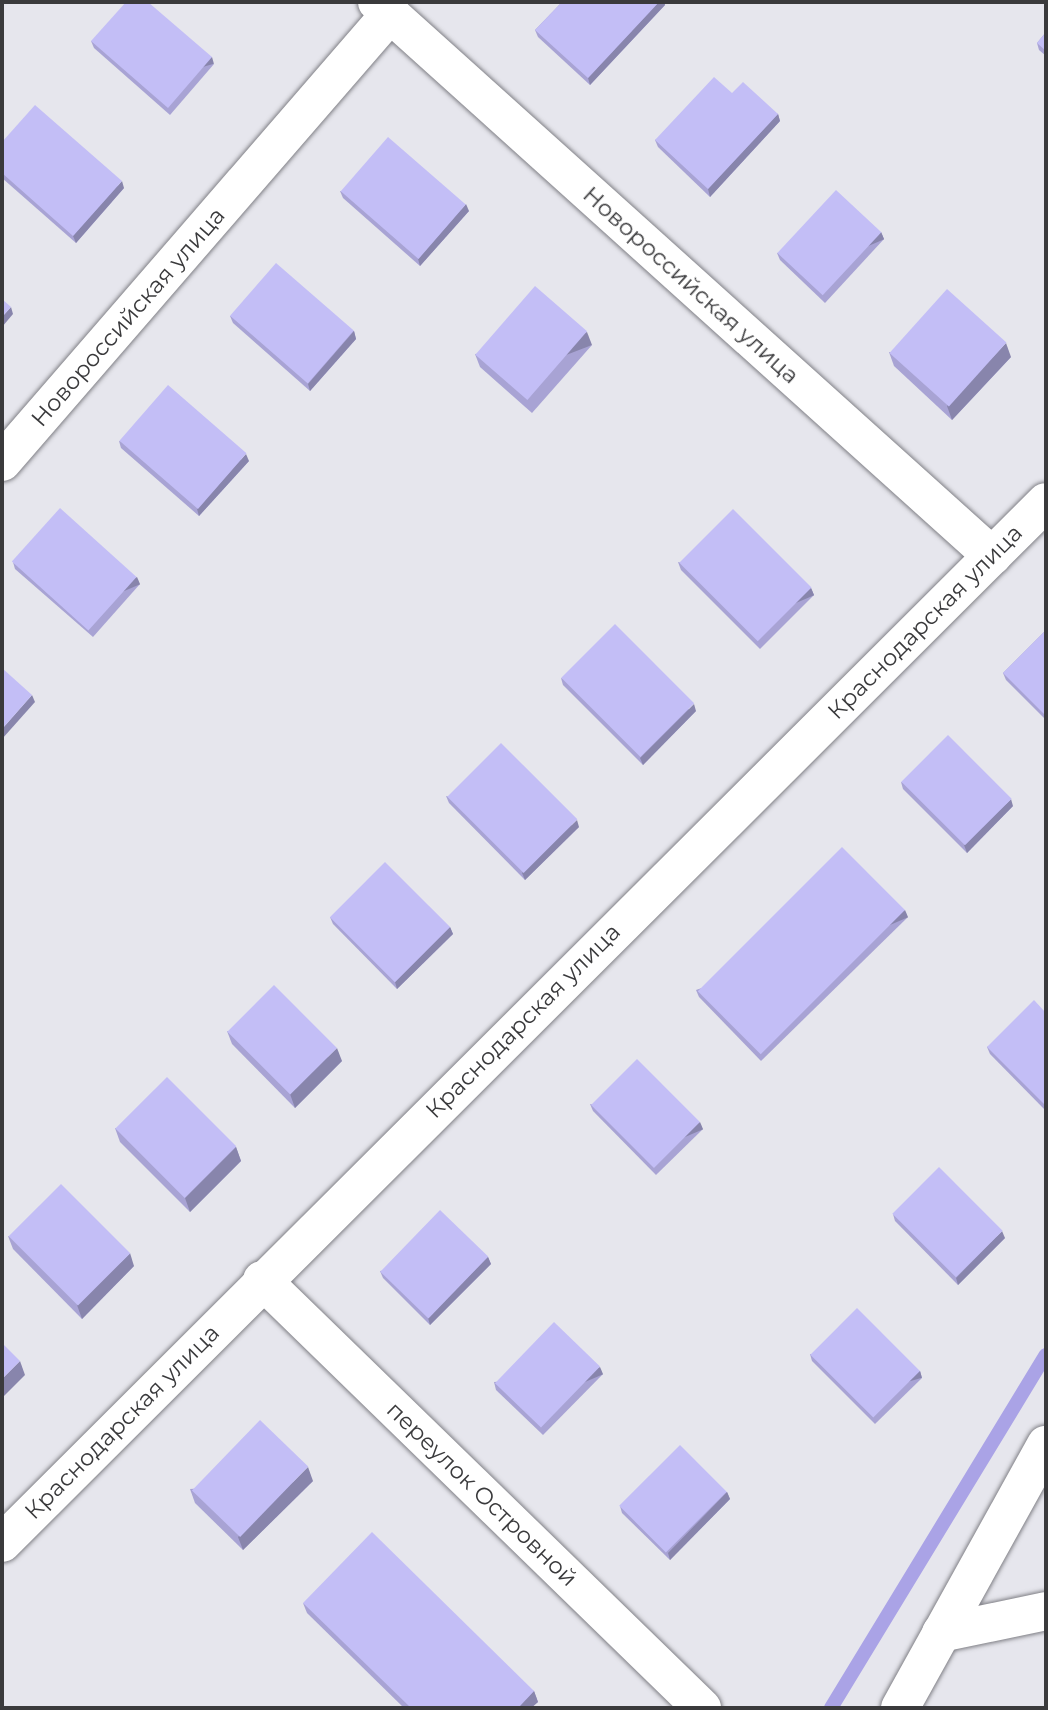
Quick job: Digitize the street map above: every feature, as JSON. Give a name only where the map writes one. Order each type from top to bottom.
[{"type":"street","name":"Новороссийская улица","points":[[2,462],[384,8],[992,556]]},
{"type":"street","name":"Краснодарская улица","points":[[2,1543],[262,1280],[1046,502]]},
{"type":"street","name":"переулок Островной","points":[[262,1280],[702,1708]]},
{"type":"street","points":[[900,1708],[1046,1445]]},
{"type":"street","points":[[941,1633],[1046,1611]]},
{"type":"building","points":[[126,2],[148,2],[212,57],[168,108],[91,41]]},
{"type":"building","points":[[562,2],[659,2],[588,78],[535,30]]},
{"type":"building","points":[[1046,32],[1046,51],[1037,43]]},
{"type":"building","points":[[714,77],[732,93],[743,82],[778,114],[708,189],[655,140]]},
{"type":"building","points":[[35,105],[122,181],[73,236],[2,173],[2,142]]},
{"type":"building","points":[[388,137],[466,205],[418,259],[341,191]]},
{"type":"building","points":[[836,190],[881,232],[823,295],[777,253]]},
{"type":"building","points":[[276,263],[354,331],[308,383],[230,316]]},
{"type":"building","points":[[535,286],[587,331],[527,400],[475,355]]},
{"type":"building","points":[[947,289],[1006,343],[949,406],[889,353]]},
{"type":"building","points":[[2,299],[11,307],[2,317]]},
{"type":"building","points":[[168,385],[246,453],[198,509],[119,441]]},
{"type":"building","points":[[60,508],[137,577],[88,630],[12,562]]},
{"type":"building","points":[[733,509],[811,587],[758,641],[679,563]]},
{"type":"building","points":[[615,624],[694,703],[640,757],[561,678]]},
{"type":"building","points":[[1046,630],[1046,716],[1003,673]]},
{"type":"building","points":[[2,668],[32,695],[2,729]]},
{"type":"building","points":[[948,735],[1012,799],[965,845],[901,782]]},
{"type":"building","points":[[501,743],[577,819],[524,873],[447,797]]},
{"type":"building","points":[[842,847],[905,910],[761,1054],[698,991]]},
{"type":"building","points":[[385,862],[450,927],[395,982],[330,917]]},
{"type":"building","points":[[274,985],[337,1048],[290,1095],[227,1032]]},
{"type":"building","points":[[1034,1000],[1046,1013],[1046,1106],[987,1047]]},
{"type":"building","points":[[637,1059],[700,1122],[654,1168],[591,1105]]},
{"type":"building","points":[[167,1077],[236,1146],[185,1198],[115,1129]]},
{"type":"building","points":[[939,1167],[1003,1231],[956,1277],[892,1214]]},
{"type":"building","points":[[61,1184],[130,1253],[78,1306],[9,1236]]},
{"type":"building","points":[[440,1210],[488,1257],[428,1318],[380,1272]]},
{"type":"building","points":[[857,1308],[920,1371],[873,1418],[810,1355]]},
{"type":"building","points":[[554,1322],[600,1366],[541,1428],[495,1383]]},
{"type":"building","points":[[2,1343],[20,1361],[2,1379]]},
{"type":"building","points":[[260,1420],[308,1467],[240,1537],[192,1490]]},
{"type":"building","points":[[680,1445],[727,1492],[666,1552],[619,1506]]},
{"type":"building","points":[[372,1532],[534,1691],[518,1708],[411,1708],[303,1603]]},
{"type":"waterway","points":[[831,1708],[1046,1355]]}]
